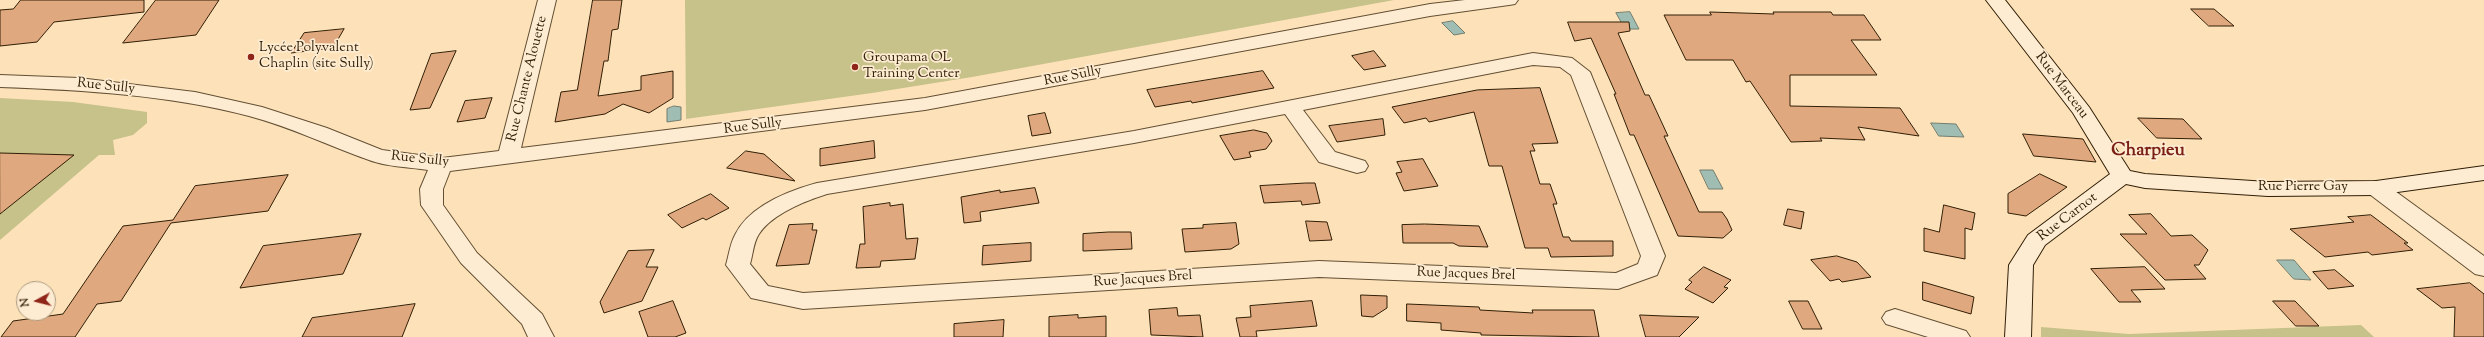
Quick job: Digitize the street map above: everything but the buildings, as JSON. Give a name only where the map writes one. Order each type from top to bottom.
[{"type":"street","name":"Rue Chante Alouette","points":[[508,158],[547,0]]},
{"type":"street","name":"Rue Sully","points":[[0,81],[79,84],[194,98],[255,111],[320,132],[377,156],[442,165],[508,158],[925,104],[1430,10],[1509,0]]},
{"type":"street","name":"Rue Marceau","points":[[1995,0],[2082,111],[2122,176]]},
{"type":"street","name":"Rue Jacques Brel","points":[[1533,59],[1565,62],[1580,72],[1653,256],[1648,269],[1618,281],[1319,269],[803,301],[760,292],[738,265],[748,233],[773,210],[802,194],[825,188],[1134,137],[1291,108],[1533,59]]},
{"type":"street","points":[[1291,108],[1327,157],[1357,166]]},
{"type":"street","points":[[442,165],[432,182],[430,196],[432,205],[468,258],[533,320],[541,337]]},
{"type":"street","name":"Rue Pierre Gay","points":[[2122,176],[2146,181],[2268,189],[2376,188],[2484,174]]},
{"type":"street","name":"Rue Carnot","points":[[2018,337],[2021,265],[2036,240],[2122,176]]},
{"type":"street","points":[[2376,188],[2484,268]]},
{"type":"street","points":[[1894,318],[1957,337]]},
{"type":"shaded area","name":"Groupama OL Training Center","points":[[685,0],[1394,0],[972,77],[872,93],[686,119]]},
{"type":"shaded area","points":[[0,98],[73,102],[147,112],[147,123],[133,135],[113,140],[115,155],[99,155],[0,240]]},
{"type":"shaded area","points":[[2361,325],[2374,337],[2041,337],[2041,327],[2129,334]]},
{"type":"water","points":[[1630,12],[1639,29],[1625,29],[1616,13]]},
{"type":"water","points":[[1453,21],[1465,33],[1454,35],[1442,23]]},
{"type":"water","points":[[674,106],[681,107],[681,120],[667,122],[667,109]]},
{"type":"water","points":[[1931,123],[1956,124],[1964,137],[1939,136]]},
{"type":"water","points":[[1700,170],[1713,170],[1723,189],[1709,189]]},
{"type":"water","points":[[2277,260],[2294,260],[2311,280],[2294,279]]},
{"type":"place","name":"Lycée Polyvalent Chaplin (site Sully)","points":[[251,57]]},
{"type":"place","name":"Groupama OL Training Center","points":[[855,67]]},
{"type":"district","name":"Charpieu","points":[[2148,152]]}]
